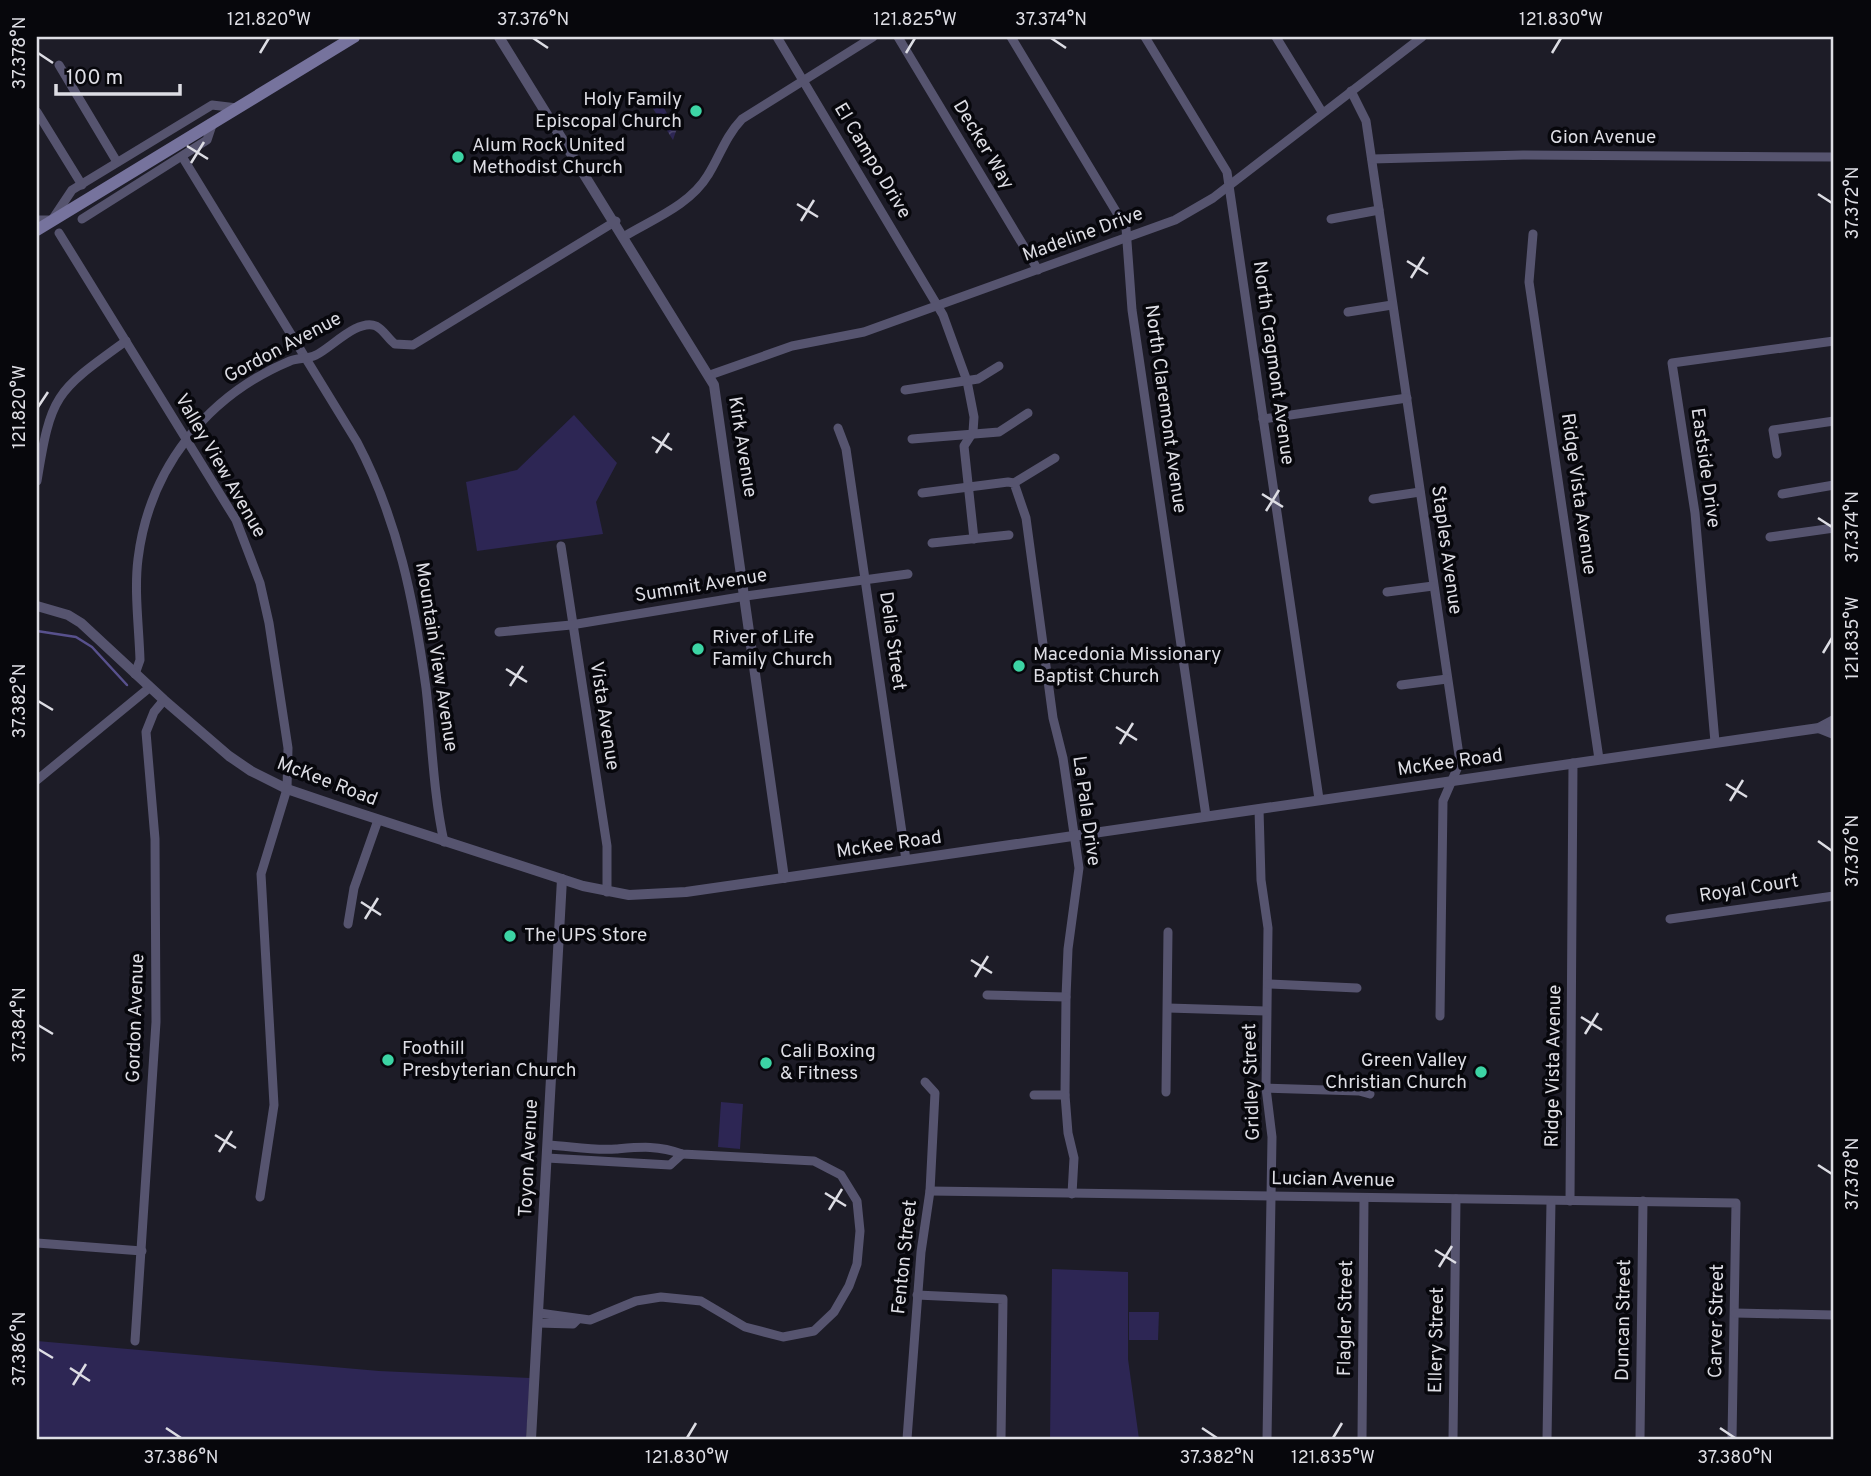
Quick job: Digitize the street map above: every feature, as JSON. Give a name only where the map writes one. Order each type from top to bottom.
[{"type":"main road","points":[[37,230],[354,37]]},
{"type":"street","name":"Kirk Avenue","points":[[499,37],[710,375],[718,400],[784,877]]},
{"type":"street","name":"El Campo Drive","points":[[777,37],[938,303],[967,381],[974,416],[973,432],[964,446],[974,539]]},
{"type":"street","points":[[625,236],[690,197],[708,176],[728,134],[742,119],[873,37]]},
{"type":"street","name":"Decker Way","points":[[898,37],[1038,270]]},
{"type":"street","name":"North Claremont Avenue","points":[[1011,37],[1126,228],[1132,310],[1206,816]]},
{"type":"street","name":"North Cragmont Avenue","points":[[1145,37],[1227,172],[1319,799]]},
{"type":"street","points":[[1276,37],[1322,112]]},
{"type":"street","name":"Madeline Drive","points":[[710,375],[792,346],[864,332],[938,303],[1175,220],[1229,185],[1422,37]]},
{"type":"street","points":[[59,65],[117,162]]},
{"type":"street","name":"Staples Avenue","points":[[1351,91],[1366,121],[1460,762],[1443,801],[1440,1016]]},
{"type":"street","points":[[37,220],[52,220],[72,190],[212,105],[237,108]]},
{"type":"street","points":[[37,112],[82,185]]},
{"type":"street","points":[[82,219],[183,158],[207,140],[213,122]]},
{"type":"street","name":"Gion Avenue","points":[[1372,159],[1523,155],[1834,157]]},
{"type":"street","name":"Mountain View Avenue","points":[[183,158],[376,478],[404,560],[426,688],[444,842]]},
{"type":"street","points":[[1331,219],[1379,210]]},
{"type":"street","name":"Gordon Avenue","points":[[135,674],[140,660],[138,560],[148,507],[170,461],[203,418],[229,396],[291,361],[314,356],[365,325],[377,326],[395,344],[413,345],[616,221]]},
{"type":"street","name":"Valley View Avenue","points":[[60,233],[236,520],[260,583],[288,748],[287,789],[261,874],[274,1105],[260,1197]]},
{"type":"street","name":"Ridge Vista Avenue","points":[[1532,234],[1529,282],[1599,759]]},
{"type":"street","points":[[1348,312],[1392,305]]},
{"type":"street","points":[[37,481],[46,426],[59,396],[74,379],[126,341]]},
{"type":"street","name":"Eastside Drive","points":[[1715,742],[1695,513],[1672,363],[1834,341]]},
{"type":"street","points":[[905,390],[978,379],[999,366]]},
{"type":"street","points":[[1264,419],[1407,398]]},
{"type":"street","points":[[912,439],[999,432],[1028,413]]},
{"type":"street","points":[[1777,454],[1773,430],[1834,421]]},
{"type":"street","name":"Delia Street","points":[[838,428],[846,449],[906,860]]},
{"type":"street","points":[[922,493],[1014,483],[1055,458]]},
{"type":"street","name":"La Pala Drive","points":[[1014,483],[1026,518],[1053,718],[1063,758],[1079,868],[1068,949],[1066,997],[1065,1095],[1068,1133],[1074,1158],[1072,1194]]},
{"type":"street","points":[[1782,494],[1834,485]]},
{"type":"street","points":[[1373,499],[1420,492]]},
{"type":"street","points":[[1770,537],[1834,528]]},
{"type":"street","points":[[932,543],[1009,535]]},
{"type":"street","name":"Vista Avenue","points":[[561,546],[607,846],[607,892]]},
{"type":"street","name":"Summit Avenue","points":[[499,632],[571,625],[908,573]]},
{"type":"street","points":[[1388,592],[1433,586]]},
{"type":"street","name":"McKee Road","points":[[37,606],[68,615],[81,623],[149,688],[229,756],[287,789],[444,842],[607,892],[661,894],[906,860],[1819,728],[1834,720]]},
{"type":"street","points":[[1401,685],[1447,679]]},
{"type":"street","points":[[37,780],[149,688]]},
{"type":"street","name":"Gordon Avenue","points":[[135,1340],[156,1022],[155,839],[146,732],[154,712],[164,701]]},
{"type":"street","name":"McKee Road","points":[[1819,728],[1834,734]]},
{"type":"street","name":"Ridge Vista Avenue","points":[[1570,1201],[1573,763]]},
{"type":"street","name":"Gridley Street","points":[[1259,808],[1261,880],[1268,928],[1266,1088],[1272,1137],[1267,1439]]},
{"type":"street","points":[[348,925],[354,888],[378,820]]},
{"type":"street","name":"Toyon Avenue","points":[[531,1439],[562,879]]},
{"type":"street","name":"Royal Court","points":[[1670,919],[1834,896]]},
{"type":"street","points":[[1166,1092],[1168,932]]},
{"type":"street","points":[[1268,984],[1357,988]]},
{"type":"street","points":[[988,995],[1066,997]]},
{"type":"street","points":[[1167,1008],[1266,1010]]},
{"type":"street","name":"Fenton Street","points":[[907,1439],[918,1295],[930,1191],[935,1093],[925,1082]]},
{"type":"street","points":[[1266,1088],[1359,1090],[1370,1094]]},
{"type":"street","points":[[1034,1095],[1065,1095]]},
{"type":"street","points":[[538,1318],[590,1320],[636,1301],[661,1297],[701,1301],[745,1327],[783,1336],[814,1331],[834,1312],[849,1286],[856,1264],[860,1231],[856,1201],[841,1175],[814,1161],[682,1154],[664,1147],[631,1146],[615,1149],[548,1145]]},
{"type":"street","points":[[547,1158],[670,1165],[682,1154]]},
{"type":"street","name":"Lucian Avenue","points":[[930,1191],[1736,1203]]},
{"type":"street","name":"Flagler Street","points":[[1362,1439],[1364,1198]]},
{"type":"street","name":"Ellery Street","points":[[1453,1439],[1456,1199]]},
{"type":"street","points":[[1547,1439],[1551,1201]]},
{"type":"street","name":"Duncan Street","points":[[1640,1439],[1643,1201]]},
{"type":"street","name":"Carver Street","points":[[1732,1439],[1736,1203]]},
{"type":"street","points":[[37,1242],[142,1251]]},
{"type":"street","points":[[918,1295],[1003,1299],[1001,1439]]},
{"type":"street","points":[[1735,1312],[1834,1314]]},
{"type":"green space","points":[[661,102],[676,131],[673,140],[652,107]]},
{"type":"green space","points":[[574,415],[617,463],[596,502],[603,534],[477,551],[466,482],[517,470]]},
{"type":"green space","points":[[721,1102],[743,1104],[740,1149],[718,1147]]},
{"type":"green space","points":[[1052,1269],[1128,1272],[1128,1359],[1139,1439],[1050,1439]]},
{"type":"green space","points":[[1129,1312],[1159,1312],[1158,1340],[1129,1340]]},
{"type":"green space","points":[[37,1341],[379,1371],[530,1378],[526,1439],[37,1439]]},
{"type":"waterway","points":[[37,631],[76,637],[92,647],[127,685]]},
{"type":"place","name":"Holy Family Episcopal Church","points":[[696,111]]},
{"type":"place","name":"Alum Rock United Methodist Church","points":[[458,157]]},
{"type":"place","name":"River of Life Family Church","points":[[698,649]]},
{"type":"place","name":"Macedonia Missionary Baptist Church","points":[[1019,666]]},
{"type":"place","name":"The UPS Store","points":[[510,936]]},
{"type":"place","name":"Foothill Presbyterian Church","points":[[388,1060]]},
{"type":"place","name":"Cali Boxing & Fitness","points":[[766,1063]]},
{"type":"place","name":"Green Valley Christian Church","points":[[1481,1072]]}]
